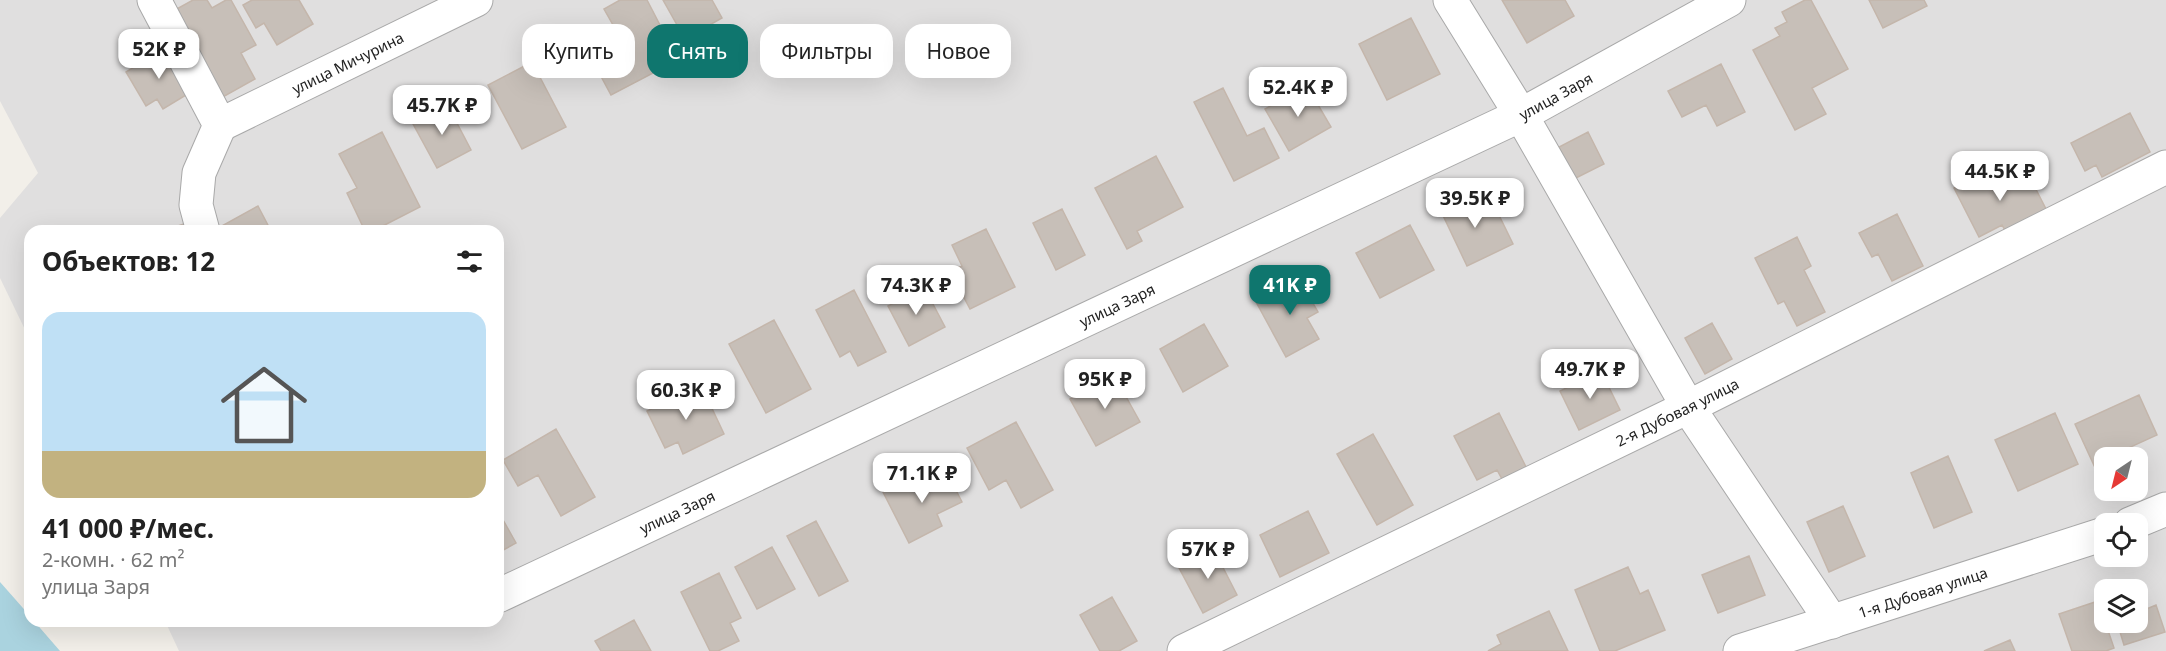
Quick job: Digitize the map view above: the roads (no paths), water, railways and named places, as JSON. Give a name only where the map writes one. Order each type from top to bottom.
[{"type":"street","points":[[153,0],[220,125],[199,173],[196,205],[201,225]]},
{"type":"street","name":"улица Мичурина","points":[[220,125],[476,0]]},
{"type":"street","points":[[1450,0],[1521,115],[1688,407],[1832,622]]},
{"type":"street","name":"улица Заря","points":[[504,593],[1521,115],[1729,0]]},
{"type":"street","name":"2-я Дубовая улица","points":[[1184,651],[1688,407],[2166,167]]},
{"type":"street","points":[[2148,516],[2166,509]]},
{"type":"street","name":"1-я Дубовая улица","points":[[1740,651],[2094,537]]},
{"type":"water","points":[[0,582],[24,609],[24,627],[39,627],[60,651],[0,651]]}]
